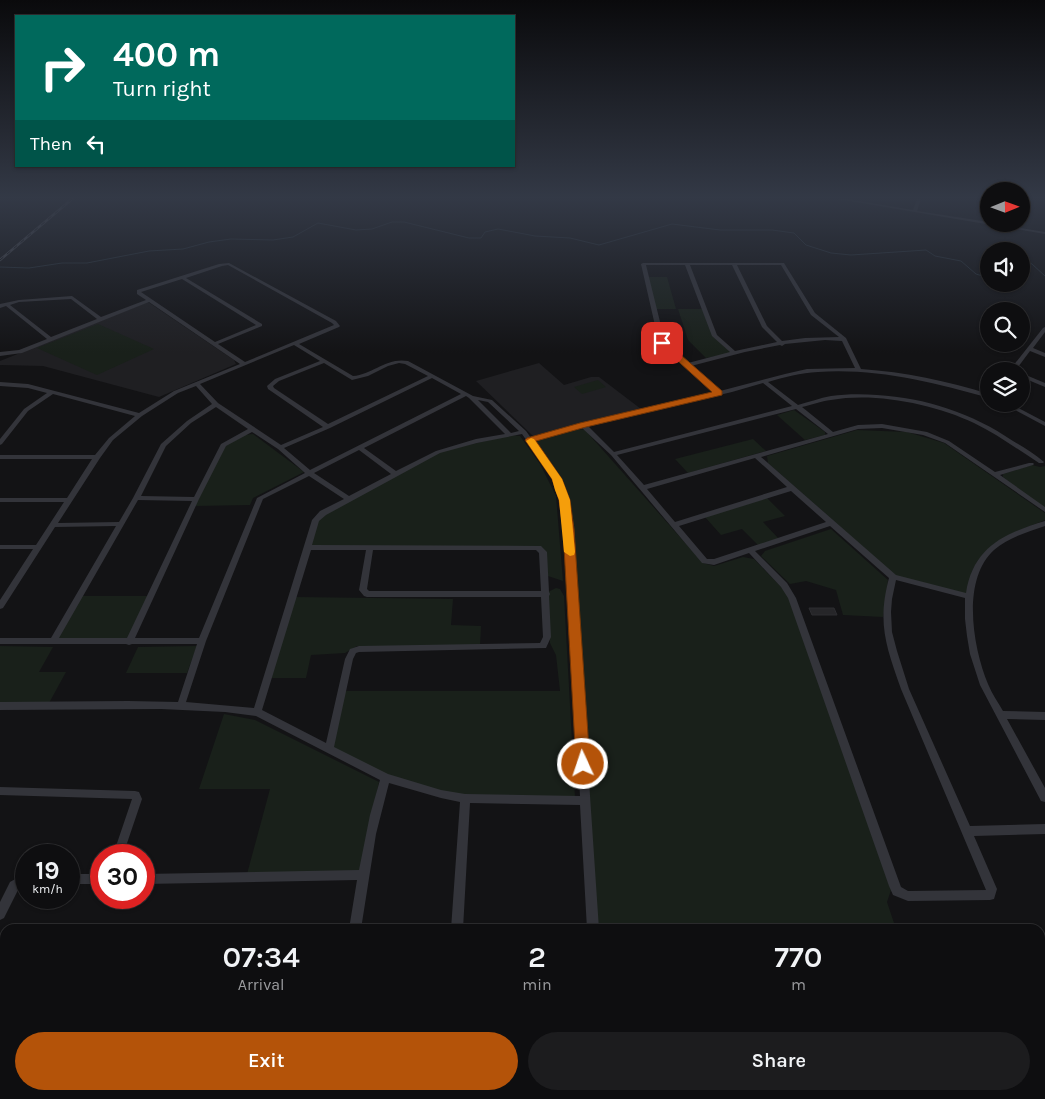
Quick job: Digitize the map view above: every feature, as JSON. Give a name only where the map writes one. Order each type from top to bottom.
[{"type":"street","points":[[1,603],[97,457],[120,431],[158,402],[196,383],[296,344],[337,326],[229,264],[221,264],[139,291],[149,300],[244,364]]},
{"type":"street","points":[[719,393],[662,343],[642,266],[647,264],[783,264],[813,314],[844,340],[859,371]]},
{"type":"street","points":[[688,264],[715,336],[734,353]]},
{"type":"street","points":[[734,264],[766,329],[782,344]]},
{"type":"street","points":[[182,277],[260,325],[214,344]]},
{"type":"street","points":[[3,305],[19,300],[72,297],[100,318]]},
{"type":"street","points":[[0,354],[16,353],[149,300]]},
{"type":"street","points":[[3,305],[50,339]]},
{"type":"street","points":[[1030,348],[1045,329]]},
{"type":"street","points":[[687,365],[734,353],[812,338],[844,340]]},
{"type":"street","points":[[296,344],[352,378],[360,377],[399,361],[406,362],[469,396],[490,401],[524,432],[557,479],[564,500],[569,536],[593,924]]},
{"type":"street","points":[[1030,349],[1045,355]]},
{"type":"street","points":[[1019,362],[1027,352]]},
{"type":"street","points":[[324,361],[278,380],[270,386],[270,389],[328,426]]},
{"type":"street","points":[[530,440],[583,425],[810,371],[859,371],[928,380],[958,386],[980,393]]},
{"type":"street","points":[[280,448],[432,376]]},
{"type":"street","points":[[1030,379],[1045,385]]},
{"type":"street","points":[[765,382],[795,408],[832,434]]},
{"type":"street","points":[[196,383],[216,404],[280,448],[310,473],[350,499]]},
{"type":"street","points":[[0,384],[23,384],[140,415]]},
{"type":"street","points":[[0,443],[26,410],[52,392]]},
{"type":"street","points":[[469,396],[510,435]]},
{"type":"street","points":[[181,706],[202,641],[260,498],[469,396]]},
{"type":"street","points":[[613,454],[831,398],[848,397],[892,398],[950,411],[976,421],[1041,462]]},
{"type":"street","points":[[53,641],[136,498],[163,445],[189,422],[216,404]]},
{"type":"street","points":[[1022,412],[1045,424]]},
{"type":"street","points":[[583,425],[613,454],[705,561],[714,562],[751,551],[831,523]]},
{"type":"street","points":[[642,488],[832,434],[866,426],[882,426],[925,433],[947,442],[1045,510]]},
{"type":"street","points":[[129,642],[224,443],[252,429]]},
{"type":"street","points":[[257,712],[319,516],[438,452],[476,441],[524,432]]},
{"type":"street","points":[[360,448],[396,474]]},
{"type":"street","points":[[756,456],[893,577],[968,596]]},
{"type":"street","points":[[0,458],[97,457]]},
{"type":"street","points":[[994,475],[1031,464]]},
{"type":"street","points":[[673,525],[793,488]]},
{"type":"street","points":[[136,498],[196,499]]},
{"type":"street","points":[[0,500],[70,500]]},
{"type":"street","points":[[1045,523],[1005,538],[984,555],[976,570],[968,596],[977,662],[985,685],[1045,798]]},
{"type":"street","points":[[53,525],[121,524]]},
{"type":"street","points":[[0,547],[38,547]]},
{"type":"street","points":[[308,547],[538,548],[543,552],[547,638],[543,646],[359,649],[354,651],[349,658],[329,749]]},
{"type":"street","points":[[370,548],[363,590],[367,594],[546,594]]},
{"type":"street","points":[[751,551],[784,585],[792,598],[897,891],[908,896],[990,895],[992,889],[905,689],[895,658],[887,626],[887,612],[893,577]]},
{"type":"street","points":[[0,641],[202,641]]},
{"type":"street","points":[[0,706],[181,706],[220,707],[257,712],[386,778],[441,794],[465,798],[585,802]]},
{"type":"street","points":[[1000,716],[1045,716]]},
{"type":"street","points":[[356,924],[376,811],[386,778]]},
{"type":"street","points":[[0,791],[135,796],[136,803],[122,844]]},
{"type":"street","points":[[457,924],[465,798]]},
{"type":"street","points":[[968,831],[1045,828]]},
{"type":"street","points":[[155,879],[364,875]]},
{"type":"street","points":[[0,914],[15,885]]},
{"type":"shaded area","points":[[646,277],[667,277],[676,309],[655,309]]},
{"type":"shaded area","points":[[148,302],[234,360],[236,364],[159,397],[43,366],[0,365],[0,361]]},
{"type":"shaded area","points":[[678,309],[703,309],[713,336],[732,353],[706,358],[688,340]]},
{"type":"shaded area","points":[[98,324],[154,349],[97,375],[37,348]]},
{"type":"shaded area","points":[[539,363],[564,385],[591,377],[599,377],[641,409],[533,436],[476,381]]},
{"type":"shaded area","points":[[598,380],[606,387],[582,394],[574,387]]},
{"type":"shaded area","points":[[794,410],[825,432],[825,435],[805,440],[777,415]]},
{"type":"shaded area","points":[[580,429],[585,430],[703,563],[714,566],[743,557],[754,559],[787,593],[891,890],[887,902],[894,924],[598,924],[567,500],[560,478],[536,443],[537,440]]},
{"type":"shaded area","points":[[857,430],[907,432],[944,443],[1045,513],[1045,520],[1005,538],[988,550],[980,558],[971,573],[966,594],[896,576],[768,463],[767,456]]},
{"type":"shaded area","points":[[253,434],[304,472],[253,498],[250,505],[195,506],[225,446],[245,435]]},
{"type":"shaded area","points":[[511,435],[520,436],[540,464],[556,496],[563,581],[548,576],[543,549],[310,546],[318,520],[324,513],[439,452]]},
{"type":"shaded area","points":[[753,439],[766,451],[688,473],[675,459]]},
{"type":"shaded area","points":[[1032,465],[1045,466],[1045,509],[1003,477],[1003,474]]},
{"type":"shaded area","points":[[767,498],[785,516],[763,522],[779,539],[758,545],[742,529],[721,535],[705,517]]},
{"type":"shaded area","points":[[831,529],[888,580],[883,617],[843,615],[836,590],[806,581],[790,584],[761,556],[765,551]]},
{"type":"shaded area","points":[[556,588],[560,589],[564,596],[575,797],[466,795],[440,791],[387,775],[333,748],[344,691],[560,691],[556,655],[550,643],[548,592]]},
{"type":"shaded area","points":[[82,596],[148,596],[127,640],[58,638]]},
{"type":"shaded area","points":[[295,597],[453,599],[451,625],[481,626],[480,646],[357,646],[345,653],[311,655],[306,678],[271,678]]},
{"type":"shaded area","points":[[0,646],[53,647],[39,672],[66,672],[49,703],[0,703]]},
{"type":"shaded area","points":[[197,646],[187,673],[126,673],[138,647]]},
{"type":"shaded area","points":[[224,714],[255,720],[379,782],[359,873],[247,874],[270,789],[199,789]]},
{"type":"building","points":[[809,608],[834,608],[837,615],[812,615]]},
{"type":"waterway","points":[[0,267],[29,268],[62,263],[87,263],[161,250]]},
{"type":"waterway","points":[[823,250],[851,255],[922,250]]},
{"type":"waterway","points":[[926,250],[935,256],[961,261],[980,275]]},
{"type":"waterway","points":[[1030,263],[1045,276]]},
{"type":"railway","points":[[0,260],[11,250]]},
{"type":"slow traffic","points":[[531,441],[557,479],[561,490],[564,500],[570,552]]},
{"type":"route","points":[[583,764],[568,529],[564,500],[557,479],[530,440],[583,425],[719,393],[662,343]]}]
